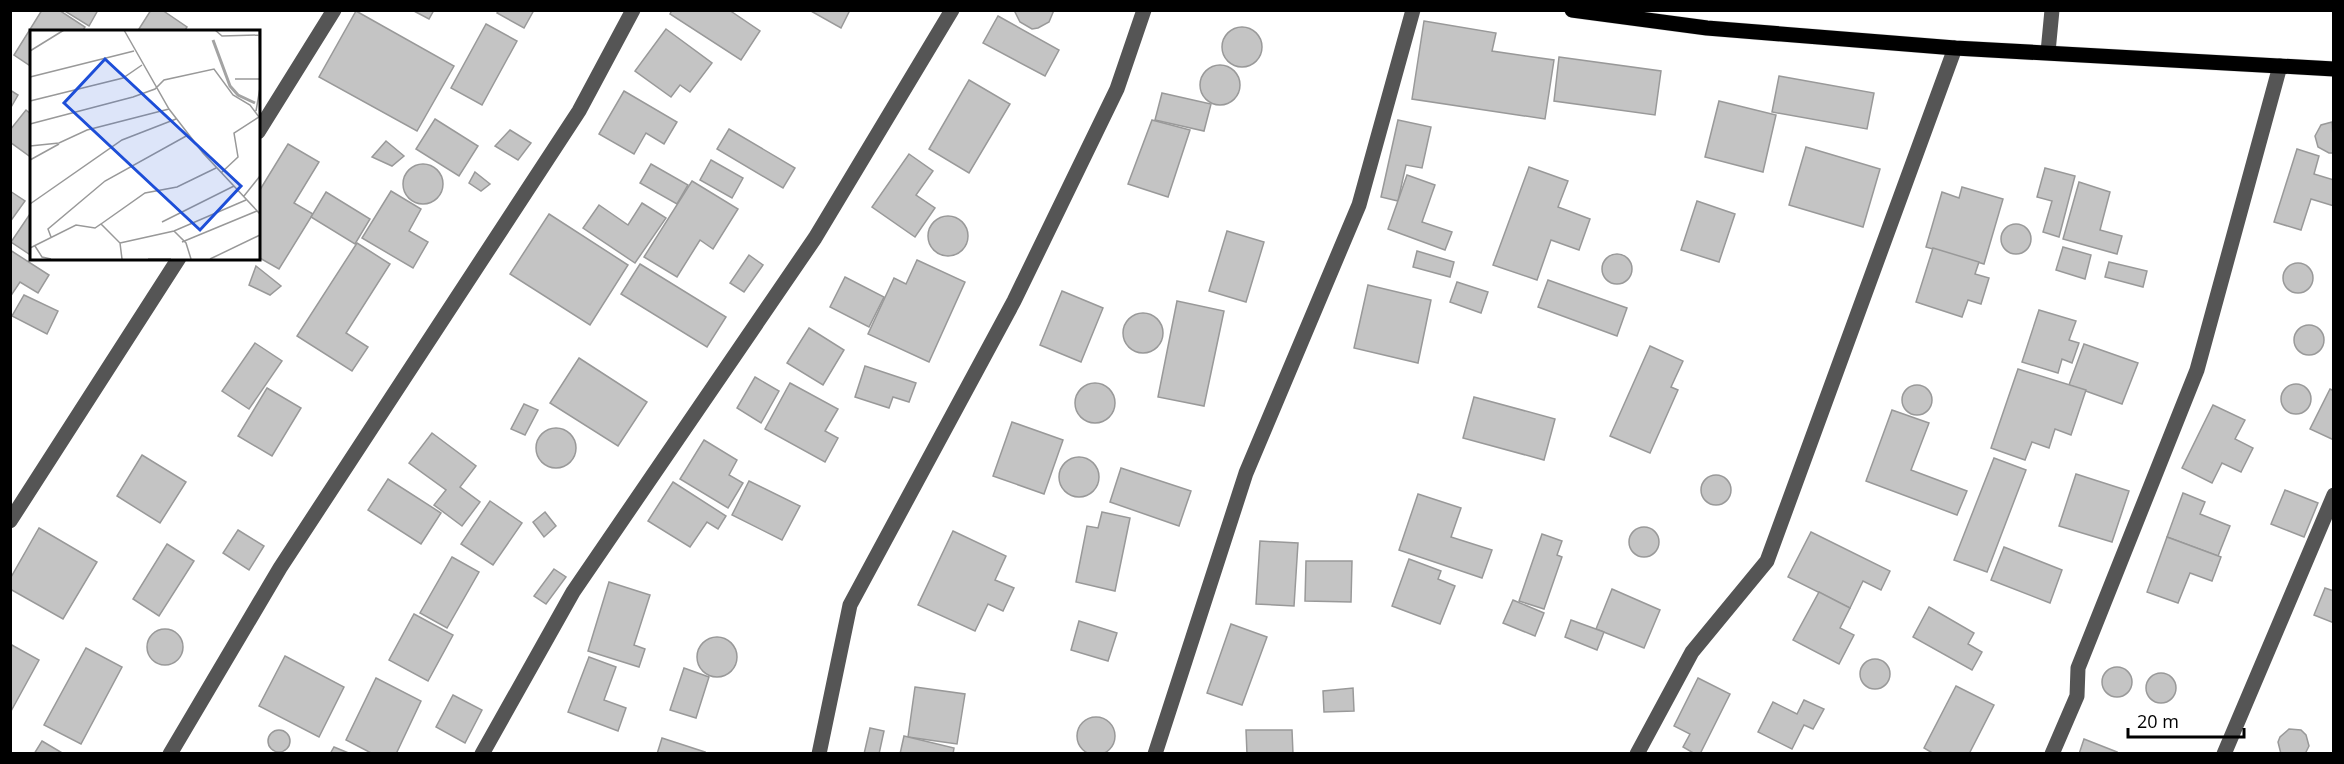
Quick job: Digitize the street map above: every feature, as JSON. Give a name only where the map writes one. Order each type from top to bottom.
[{"type":"main road","points":[[1572,10],[1707,28],[1955,48],[2334,69]]},
{"type":"street","points":[[260,129],[334,10]]},
{"type":"street","points":[[170,753],[280,568],[579,111],[633,10]]},
{"type":"street","points":[[482,753],[573,592],[815,238],[952,10]]},
{"type":"street","points":[[819,753],[850,605],[1014,301],[1117,89],[1144,10]]},
{"type":"street","points":[[1155,753],[1246,473],[1359,205],[1413,10]]},
{"type":"street","points":[[2048,52],[2052,10]]},
{"type":"street","points":[[1638,753],[1692,652],[1767,561],[1955,48]]},
{"type":"street","points":[[2052,753],[2077,696],[2078,668],[2197,370],[2280,66]]},
{"type":"street","points":[[10,520],[178,260]]},
{"type":"street","points":[[2224,753],[2334,495]]},
{"type":"building","points":[[42,10],[59,10],[85,27],[83,30],[30,30],[30,66],[14,55]]},
{"type":"building","points":[[63,10],[98,10],[89,26]]},
{"type":"building","points":[[151,10],[162,10],[187,27],[185,30],[138,30]]},
{"type":"building","points":[[412,10],[434,10],[429,19]]},
{"type":"building","points":[[499,10],[534,10],[524,28],[497,13]]},
{"type":"building","points":[[672,10],[729,10],[760,31],[741,60],[670,14]]},
{"type":"building","points":[[809,10],[850,10],[841,28]]},
{"type":"building","points":[[1014,10],[1054,10],[1049,22],[1032,29],[1020,22]]},
{"type":"building","points":[[356,11],[454,66],[417,131],[319,77]]},
{"type":"building","points":[[998,16],[1059,50],[1045,76],[983,43]]},
{"type":"building","points":[[1424,21],[1496,33],[1492,51],[1554,60],[1545,119],[1412,99]]},
{"type":"building","points":[[486,24],[517,41],[482,105],[451,88]]},
{"type":"building","points":[[1242,27],[1256,33],[1262,47],[1256,61],[1242,67],[1228,61],[1222,47],[1228,33]]},
{"type":"building","points":[[666,29],[712,63],[690,92],[680,85],[671,97],[635,71]]},
{"type":"building","points":[[1559,57],[1661,71],[1655,115],[1554,101]]},
{"type":"building","points":[[1220,65],[1234,71],[1240,85],[1234,99],[1220,105],[1206,99],[1200,85],[1206,71]]},
{"type":"building","points":[[1779,76],[1874,93],[1867,129],[1772,112]]},
{"type":"building","points":[[969,80],[1010,104],[969,173],[929,149]]},
{"type":"building","points":[[10,90],[18,95],[10,109]]},
{"type":"building","points":[[624,91],[677,122],[664,144],[646,133],[634,154],[599,134]]},
{"type":"building","points":[[1162,93],[1211,104],[1204,131],[1155,120]]},
{"type":"building","points":[[1719,101],[1776,115],[1763,172],[1705,157]]},
{"type":"building","points":[[26,110],[30,113],[30,157],[10,142],[10,130]]},
{"type":"building","points":[[435,119],[478,146],[459,176],[416,149]]},
{"type":"building","points":[[1152,120],[1190,130],[1168,197],[1128,184]]},
{"type":"building","points":[[1398,120],[1431,127],[1422,168],[1406,165],[1398,201],[1381,197]]},
{"type":"building","points":[[2332,122],[2334,153],[2329,153],[2318,147],[2315,136],[2321,125]]},
{"type":"building","points":[[729,129],[795,168],[783,188],[717,149]]},
{"type":"building","points":[[510,130],[531,143],[518,160],[495,146]]},
{"type":"building","points":[[386,141],[404,156],[392,166],[372,157]]},
{"type":"building","points":[[288,144],[319,162],[294,203],[313,214],[279,269],[260,258],[260,190]]},
{"type":"building","points":[[1806,147],[1880,169],[1863,227],[1789,205]]},
{"type":"building","points":[[2297,149],[2319,156],[2314,174],[2334,180],[2334,206],[2311,199],[2301,230],[2274,222]]},
{"type":"building","points":[[909,154],[933,171],[916,195],[935,208],[915,237],[872,207]]},
{"type":"building","points":[[711,160],[743,178],[732,198],[700,180]]},
{"type":"building","points":[[423,164],[437,170],[443,184],[437,198],[423,204],[409,198],[403,184],[409,170]]},
{"type":"building","points":[[651,164],[688,185],[677,204],[640,183]]},
{"type":"building","points":[[1529,167],[1568,181],[1558,207],[1590,219],[1579,250],[1551,240],[1537,280],[1493,265]]},
{"type":"building","points":[[2045,168],[2075,176],[2059,237],[2043,232],[2052,201],[2037,197]]},
{"type":"building","points":[[475,172],[490,184],[481,191],[469,183]]},
{"type":"building","points":[[1407,175],[1435,185],[1422,222],[1452,232],[1445,250],[1388,229]]},
{"type":"building","points":[[692,181],[738,209],[713,249],[700,240],[677,277],[644,257]]},
{"type":"building","points":[[2079,182],[2110,192],[2100,230],[2122,236],[2117,254],[2063,239]]},
{"type":"building","points":[[1962,187],[2003,199],[1984,264],[1926,247],[1942,192],[1959,198]]},
{"type":"building","points":[[10,191],[25,201],[10,222]]},
{"type":"building","points":[[391,191],[421,209],[409,231],[428,242],[413,268],[362,238]]},
{"type":"building","points":[[326,192],[370,219],[355,244],[311,217]]},
{"type":"building","points":[[1697,201],[1735,214],[1719,262],[1681,250]]},
{"type":"building","points":[[642,203],[666,218],[635,263],[583,228],[599,205],[628,225]]},
{"type":"building","points":[[30,214],[30,255],[11,242]]},
{"type":"building","points":[[549,214],[628,265],[590,325],[510,274]]},
{"type":"building","points":[[948,216],[962,222],[968,236],[962,250],[948,256],[934,250],[928,236],[934,222]]},
{"type":"building","points":[[2016,224],[2027,228],[2031,239],[2027,250],[2016,254],[2005,250],[2001,239],[2005,228]]},
{"type":"building","points":[[1227,231],[1264,242],[1246,302],[1209,291]]},
{"type":"building","points":[[357,243],[390,264],[346,333],[368,347],[352,371],[297,336]]},
{"type":"building","points":[[2063,247],[2091,255],[2085,279],[2056,270]]},
{"type":"building","points":[[1933,248],[1979,262],[1975,274],[1989,278],[1981,304],[1968,300],[1962,317],[1916,302]]},
{"type":"building","points":[[10,250],[49,275],[38,293],[20,282],[10,297]]},
{"type":"building","points":[[1417,251],[1454,262],[1450,277],[1413,267]]},
{"type":"building","points":[[1617,254],[1628,258],[1632,269],[1628,280],[1617,284],[1606,280],[1602,269],[1606,258]]},
{"type":"building","points":[[749,255],[763,265],[744,292],[730,283]]},
{"type":"building","points":[[917,260],[965,282],[929,362],[868,334],[894,278],[906,284]]},
{"type":"building","points":[[2109,262],[2147,271],[2143,287],[2105,277]]},
{"type":"building","points":[[2298,263],[2309,267],[2313,278],[2309,289],[2298,293],[2287,289],[2283,278],[2287,267]]},
{"type":"building","points":[[640,264],[726,317],[707,347],[621,294]]},
{"type":"building","points":[[256,266],[281,286],[270,295],[249,285]]},
{"type":"building","points":[[845,277],[884,297],[869,327],[830,307]]},
{"type":"building","points":[[1548,280],[1627,308],[1617,336],[1538,307]]},
{"type":"building","points":[[1457,282],[1488,292],[1481,313],[1450,302]]},
{"type":"building","points":[[1368,285],[1431,300],[1418,363],[1354,348]]},
{"type":"building","points":[[1062,291],[1103,308],[1081,362],[1040,345]]},
{"type":"building","points":[[24,295],[58,311],[47,334],[12,316]]},
{"type":"building","points":[[1177,301],[1224,311],[1204,406],[1158,397]]},
{"type":"building","points":[[2039,310],[2076,321],[2069,340],[2079,343],[2072,363],[2062,359],[2058,373],[2022,362]]},
{"type":"building","points":[[1143,313],[1157,319],[1163,333],[1157,347],[1143,353],[1129,347],[1123,333],[1129,319]]},
{"type":"building","points":[[2309,325],[2320,329],[2324,340],[2320,351],[2309,355],[2298,351],[2294,340],[2298,329]]},
{"type":"building","points":[[809,328],[844,350],[823,385],[787,363]]},
{"type":"building","points":[[255,343],[282,361],[249,409],[222,391]]},
{"type":"building","points":[[2084,344],[2138,363],[2122,404],[2069,385]]},
{"type":"building","points":[[1650,346],[1683,361],[1671,387],[1678,390],[1650,453],[1610,436]]},
{"type":"building","points":[[579,358],[647,402],[618,446],[550,403]]},
{"type":"building","points":[[865,366],[916,383],[909,402],[893,397],[889,408],[855,397]]},
{"type":"building","points":[[2018,369],[2086,390],[2071,435],[2055,429],[2049,448],[2032,442],[2025,460],[1991,448]]},
{"type":"building","points":[[755,377],[779,391],[761,423],[737,408]]},
{"type":"building","points":[[790,383],[838,409],[825,431],[838,438],[825,462],[765,429]]},
{"type":"building","points":[[1095,383],[1109,389],[1115,403],[1109,417],[1095,423],[1081,417],[1075,403],[1081,389]]},
{"type":"building","points":[[2296,384],[2307,388],[2311,399],[2307,410],[2296,414],[2285,410],[2281,399],[2285,388]]},
{"type":"building","points":[[1917,385],[1928,389],[1932,400],[1928,411],[1917,415],[1906,411],[1902,400],[1906,389]]},
{"type":"building","points":[[267,388],[301,408],[272,456],[238,436]]},
{"type":"building","points":[[2330,389],[2334,391],[2334,440],[2310,429]]},
{"type":"building","points":[[1474,397],[1555,419],[1544,460],[1463,438]]},
{"type":"building","points":[[524,404],[538,410],[525,435],[511,429]]},
{"type":"building","points":[[2213,405],[2245,420],[2235,439],[2253,448],[2241,472],[2222,463],[2212,483],[2182,468]]},
{"type":"building","points":[[1892,410],[1929,423],[1911,470],[1967,491],[1957,515],[1866,481]]},
{"type":"building","points":[[1012,422],[1063,440],[1044,494],[993,476]]},
{"type":"building","points":[[556,428],[570,434],[576,448],[570,462],[556,468],[542,462],[536,448],[542,434]]},
{"type":"building","points":[[432,433],[476,466],[460,487],[480,502],[462,526],[434,505],[446,490],[409,463]]},
{"type":"building","points":[[704,440],[737,460],[729,475],[743,483],[728,508],[680,479]]},
{"type":"building","points":[[142,455],[186,482],[160,523],[117,496]]},
{"type":"building","points":[[1079,457],[1093,463],[1099,477],[1093,491],[1079,497],[1065,491],[1059,477],[1065,463]]},
{"type":"building","points":[[1994,458],[2026,470],[1987,572],[1954,560]]},
{"type":"building","points":[[1121,468],[1191,491],[1179,526],[1110,502]]},
{"type":"building","points":[[2076,474],[2129,491],[2112,542],[2059,526]]},
{"type":"building","points":[[1716,475],[1727,479],[1731,490],[1727,501],[1716,505],[1705,501],[1701,490],[1705,479]]},
{"type":"building","points":[[388,479],[441,513],[421,544],[368,510]]},
{"type":"building","points":[[749,481],[800,506],[782,540],[732,515]]},
{"type":"building","points":[[673,482],[726,516],[718,529],[707,522],[690,547],[648,521]]},
{"type":"building","points":[[2285,490],[2318,503],[2304,537],[2271,524]]},
{"type":"building","points":[[2183,493],[2205,502],[2200,514],[2230,526],[2218,556],[2167,537]]},
{"type":"building","points":[[1418,494],[1461,508],[1451,537],[1492,550],[1482,578],[1399,550]]},
{"type":"building","points":[[490,501],[522,523],[493,565],[461,544]]},
{"type":"building","points":[[545,512],[556,526],[544,537],[533,522]]},
{"type":"building","points":[[1102,512],[1130,518],[1115,591],[1076,582],[1087,526],[1098,528]]},
{"type":"building","points":[[1644,527],[1655,531],[1659,542],[1655,553],[1644,557],[1633,553],[1629,542],[1633,531]]},
{"type":"building","points":[[39,528],[97,562],[63,619],[10,589],[10,579]]},
{"type":"building","points":[[238,530],[264,546],[249,570],[223,553]]},
{"type":"building","points":[[953,531],[1006,556],[995,580],[1014,588],[1003,611],[988,604],[975,631],[918,605]]},
{"type":"building","points":[[1811,532],[1890,571],[1881,590],[1863,581],[1850,608],[1788,577]]},
{"type":"building","points":[[1542,534],[1562,541],[1557,555],[1562,557],[1544,609],[1519,601]]},
{"type":"building","points":[[2167,537],[2221,557],[2212,581],[2190,573],[2178,603],[2147,592]]},
{"type":"building","points":[[1260,541],[1298,543],[1294,606],[1256,604]]},
{"type":"building","points":[[167,544],[194,561],[159,616],[133,599]]},
{"type":"building","points":[[2004,547],[2062,570],[2050,603],[1991,580]]},
{"type":"building","points":[[452,557],[479,572],[447,628],[420,613]]},
{"type":"building","points":[[1409,559],[1441,571],[1438,579],[1455,586],[1440,624],[1392,606]]},
{"type":"building","points":[[1306,561],[1352,561],[1351,602],[1305,601]]},
{"type":"building","points":[[554,569],[566,577],[546,604],[534,596]]},
{"type":"building","points":[[609,582],[650,595],[634,645],[645,649],[639,667],[588,651]]},
{"type":"building","points":[[2325,588],[2334,591],[2334,623],[2314,615]]},
{"type":"building","points":[[1612,589],[1660,610],[1644,648],[1596,629]]},
{"type":"building","points":[[1819,592],[1850,608],[1840,628],[1854,635],[1839,664],[1793,640]]},
{"type":"building","points":[[1513,600],[1544,613],[1535,636],[1503,623]]},
{"type":"building","points":[[1929,607],[1974,633],[1968,644],[1982,652],[1972,670],[1913,637]]},
{"type":"building","points":[[414,614],[453,635],[428,681],[389,660]]},
{"type":"building","points":[[1571,620],[1604,632],[1597,650],[1565,637]]},
{"type":"building","points":[[1079,621],[1117,633],[1108,661],[1071,650]]},
{"type":"building","points":[[1231,624],[1267,637],[1242,705],[1207,693]]},
{"type":"building","points":[[165,629],[178,634],[183,647],[178,660],[165,665],[152,660],[147,647],[152,634]]},
{"type":"building","points":[[717,637],[731,643],[737,657],[731,671],[717,677],[703,671],[697,657],[703,643]]},
{"type":"building","points":[[10,644],[39,660],[10,713]]},
{"type":"building","points":[[86,648],[122,667],[81,744],[44,725]]},
{"type":"building","points":[[285,656],[344,687],[319,737],[259,706]]},
{"type":"building","points":[[589,657],[616,667],[604,700],[626,708],[618,731],[568,712]]},
{"type":"building","points":[[1875,659],[1886,663],[1890,674],[1886,685],[1875,689],[1864,685],[1860,674],[1864,663]]},
{"type":"building","points":[[2117,667],[2128,671],[2132,682],[2128,693],[2117,697],[2106,693],[2102,682],[2106,671]]},
{"type":"building","points":[[684,668],[709,677],[696,718],[670,710]]},
{"type":"building","points":[[2161,673],[2172,677],[2176,688],[2172,699],[2161,703],[2150,699],[2146,688],[2150,677]]},
{"type":"building","points":[[376,678],[421,701],[396,754],[373,754],[346,740]]},
{"type":"building","points":[[1698,678],[1730,694],[1700,754],[1695,754],[1683,747],[1690,734],[1674,726]]},
{"type":"building","points":[[1956,686],[1994,705],[1969,754],[1934,754],[1924,748]]},
{"type":"building","points":[[915,687],[965,694],[957,744],[908,737]]},
{"type":"building","points":[[1353,688],[1354,711],[1324,712],[1323,691]]},
{"type":"building","points":[[453,695],[482,710],[465,743],[436,727]]},
{"type":"building","points":[[1804,700],[1824,709],[1813,729],[1804,725],[1792,749],[1758,732],[1773,702],[1797,714]]},
{"type":"building","points":[[1096,717],[1110,722],[1115,736],[1110,750],[1096,755],[1082,750],[1077,736],[1082,722]]},
{"type":"building","points":[[870,728],[884,731],[879,754],[864,754]]},
{"type":"building","points":[[2289,729],[2301,730],[2306,735],[2309,746],[2305,754],[2281,754],[2278,742]]},
{"type":"building","points":[[279,730],[287,733],[290,741],[287,749],[279,752],[271,749],[268,741],[271,733]]},
{"type":"building","points":[[1246,730],[1292,730],[1293,754],[1247,754]]},
{"type":"building","points":[[904,736],[954,748],[953,754],[900,754]]},
{"type":"building","points":[[662,738],[705,752],[704,754],[657,754]]},
{"type":"building","points":[[2084,739],[2117,752],[2116,754],[2079,754]]},
{"type":"building","points":[[42,741],[64,754],[34,754]]},
{"type":"building","points":[[334,747],[351,754],[330,754]]}]
